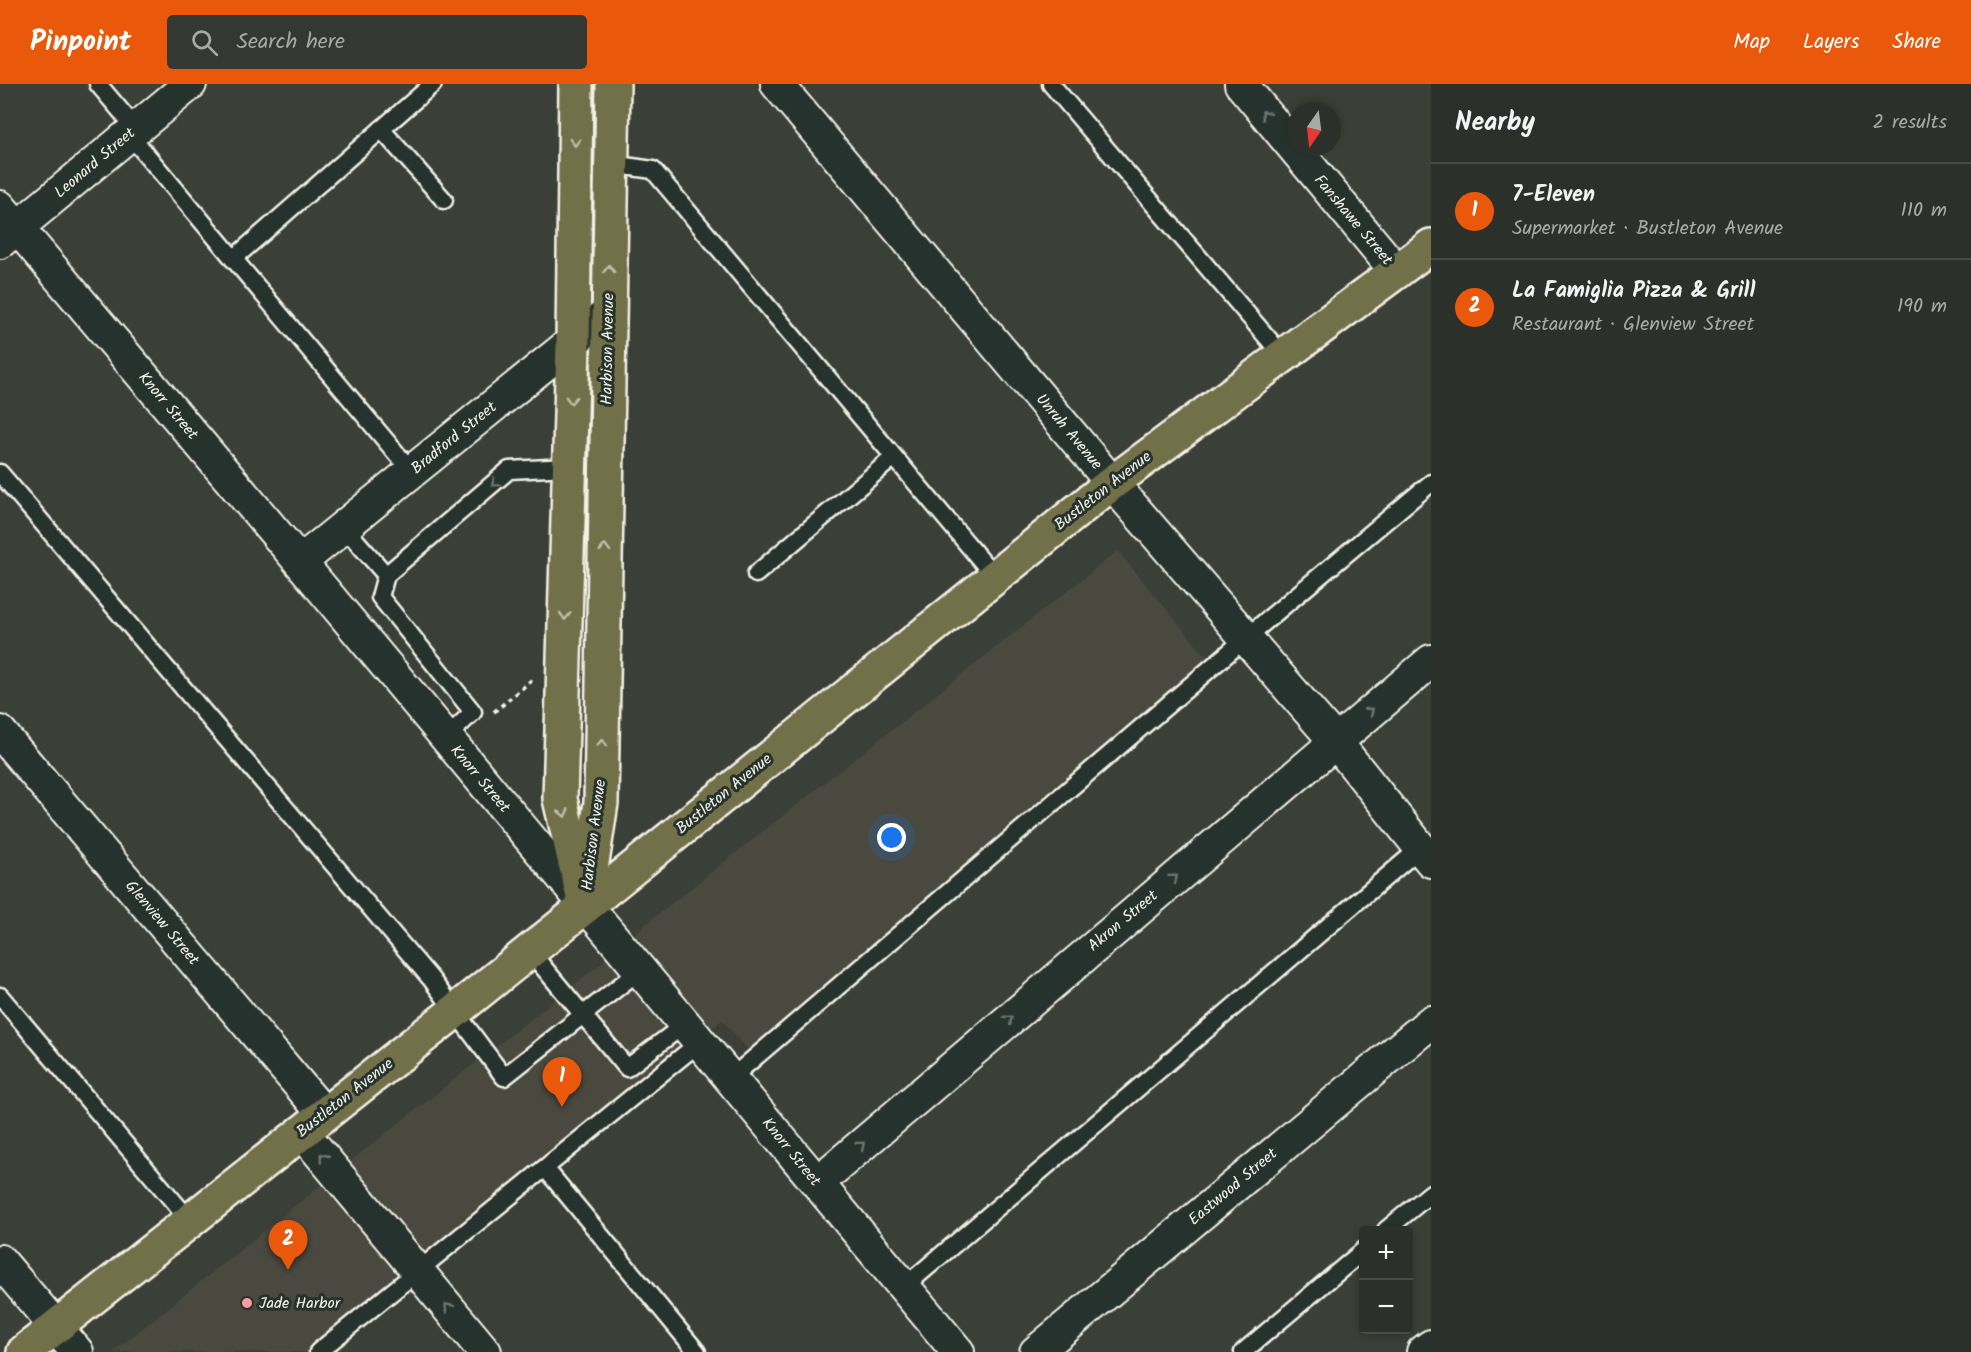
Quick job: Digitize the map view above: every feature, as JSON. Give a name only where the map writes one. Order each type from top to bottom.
[{"type":"main road","name":"Harbison Avenue","points":[[576,84],[573,343],[560,799],[585,905]]},
{"type":"main road","name":"Harbison Avenue","points":[[585,905],[601,803],[613,84]]},
{"type":"main road","name":"Bustleton Avenue","points":[[24,1352],[454,1012],[1112,483],[1431,246]]},
{"type":"street","name":"Leonard Street","points":[[6,225],[132,132],[190,84]]},
{"type":"street","name":"Unruh Avenue","points":[[777,84],[1112,483],[1427,849]]},
{"type":"street","name":"Fanshawe Street","points":[[1240,84],[1396,272]]},
{"type":"street","name":"Knorr Street","points":[[6,225],[300,562],[958,1352]]},
{"type":"street","name":"Bradford Street","points":[[300,562],[608,313]]},
{"type":"street","name":"Akron Street","points":[[817,1184],[1431,661]]},
{"type":"street","name":"Glenview Street","points":[[0,732],[313,1123],[417,1272],[485,1352]]},
{"type":"street","name":"Eastwood Street","points":[[1036,1352],[1431,1022]]},
{"type":"street","points":[[0,1262],[77,1352]]},
{"type":"street","points":[[1423,1352],[1431,1346]]},
{"type":"lane","points":[[98,84],[132,132],[233,259],[412,472]]},
{"type":"lane","points":[[233,259],[433,84]]},
{"type":"lane","points":[[1052,84],[1282,357]]},
{"type":"lane","points":[[381,129],[444,200]]},
{"type":"lane","points":[[611,164],[653,170],[994,577]]},
{"type":"lane","points":[[756,574],[894,457]]},
{"type":"lane","points":[[446,738],[473,712],[380,597],[386,575],[509,470],[569,467]]},
{"type":"lane","points":[[0,473],[423,969],[504,1077],[640,970]]},
{"type":"lane","points":[[731,1078],[1431,483]]},
{"type":"lane","points":[[344,527],[386,575]]},
{"type":"lane","points":[[904,1287],[1427,849]]},
{"type":"lane","points":[[529,950],[627,1068],[693,1033]]},
{"type":"lane","points":[[0,996],[190,1221]]},
{"type":"lane","points":[[318,1352],[545,1168],[693,1033]]},
{"type":"lane","points":[[545,1168],[697,1352]]},
{"type":"lane","points":[[1391,1226],[1431,1193]]},
{"type":"lane","points":[[1243,1352],[1359,1254]]},
{"type":"path","points":[[490,715],[534,678]]},
{"type":"shaded area","points":[[1118,551],[1208,659],[751,1053],[722,1020],[309,1352],[113,1352],[593,970],[647,923]]},
{"type":"place","name":"7-Eleven","points":[[562,1107]]},
{"type":"place","name":"La Famiglia Pizza & Grill","points":[[288,1270]]},
{"type":"place","name":"Jade Harbor","points":[[247,1303]]}]
